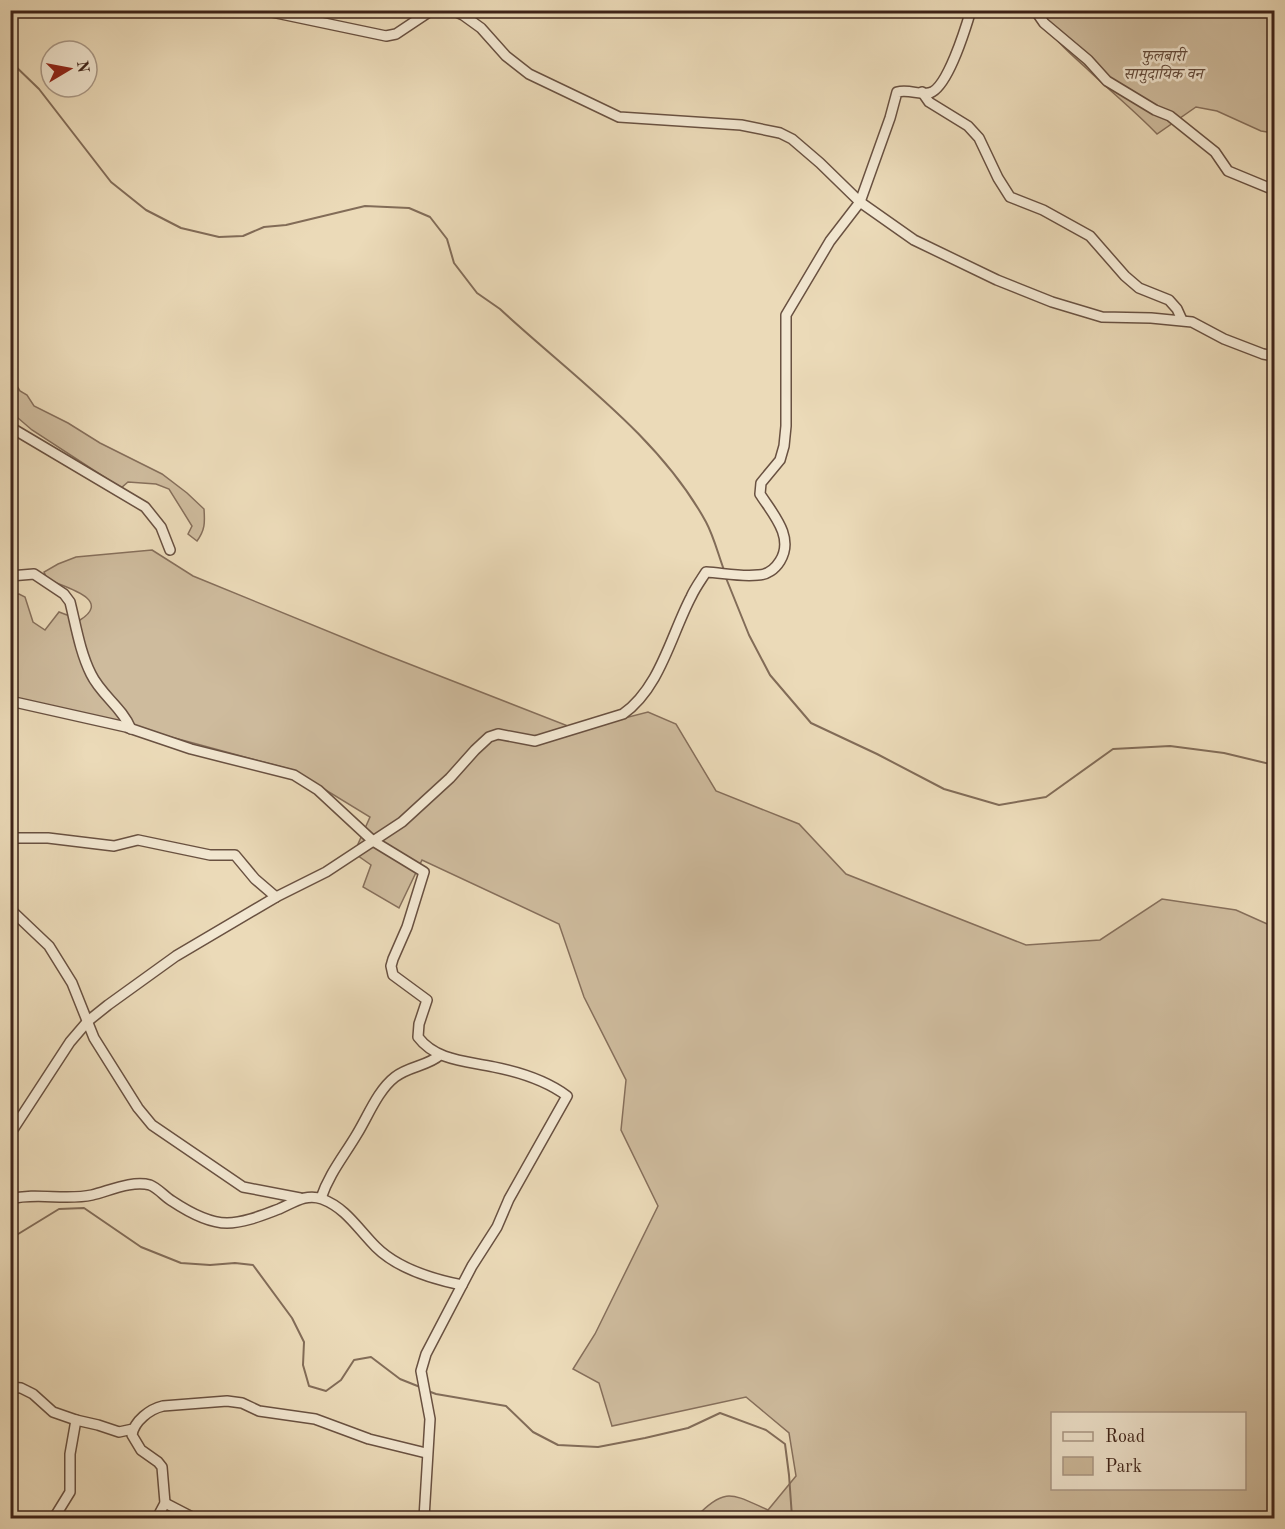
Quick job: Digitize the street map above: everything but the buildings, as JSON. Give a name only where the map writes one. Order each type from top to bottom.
[{"type":"street","points":[[262,10],[386,36],[396,34],[432,10]]},
{"type":"street","points":[[452,10],[472,21],[506,56],[530,74],[619,117],[741,125],[780,133],[820,163],[860,202],[914,240],[997,280],[1052,302],[1102,317],[1192,322],[1224,339],[1263,354],[1275,356]]},
{"type":"street","points":[[10,1134],[70,1042],[108,1005],[176,956],[276,897],[326,872],[402,822],[489,737],[498,735],[535,741],[623,714],[634,707],[660,666],[691,596],[706,573],[758,575],[777,566],[785,548],[781,527],[760,494],[761,483],[780,460],[784,446],[786,315],[830,241],[860,202],[897,92],[904,90],[934,91],[953,63],[971,10]]},
{"type":"street","points":[[1035,10],[1044,23],[1088,60],[1107,81],[1155,110],[1170,116],[1215,152],[1228,171],[1275,190]]},
{"type":"street","points":[[922,92],[929,102],[968,126],[979,138],[1010,197],[1043,210],[1090,236],[1125,276],[1139,288],[1169,300],[1177,309],[1182,320]]},
{"type":"street","points":[[10,427],[145,507],[161,527],[170,550]]},
{"type":"street","points":[[10,576],[34,574],[64,594],[70,602],[91,674],[109,701],[122,712],[131,729]]},
{"type":"street","points":[[10,702],[131,729],[191,749],[294,775],[318,790],[373,841],[424,872],[407,927],[391,966],[393,975],[427,1000],[419,1024],[418,1038],[424,1046],[440,1055],[514,1072],[549,1084],[567,1096],[550,1130],[513,1191],[497,1227],[462,1285],[426,1354],[421,1371],[430,1419],[426,1453],[424,1518]]},
{"type":"street","points":[[10,838],[48,838],[114,846],[138,840],[210,855],[235,855],[255,879],[276,897]]},
{"type":"street","points":[[10,909],[49,946],[72,983],[94,1038],[118,1078],[152,1125],[243,1187],[300,1198],[321,1198],[349,1216],[378,1249],[393,1260],[416,1272],[462,1285]]},
{"type":"street","points":[[321,1198],[326,1182],[382,1093],[394,1078],[405,1071],[433,1062],[440,1055]]},
{"type":"street","points":[[10,1199],[24,1196],[75,1197],[92,1195],[118,1187],[150,1185],[174,1202],[206,1219],[224,1223],[261,1216],[300,1198]]},
{"type":"street","points":[[10,1387],[21,1388],[33,1394],[53,1412],[119,1432],[133,1429],[154,1408],[227,1401],[242,1403],[259,1411],[315,1419],[369,1439],[426,1453]]},
{"type":"street","points":[[54,1518],[70,1492],[70,1454],[76,1420]]},
{"type":"street","points":[[133,1429],[132,1435],[141,1450],[162,1467],[165,1503],[157,1518]]},
{"type":"street","points":[[165,1503],[194,1518]]},
{"type":"street","points":[[10,1515],[20,1518]]},
{"type":"street","points":[[244,1518],[254,1518]]},
{"type":"green space","name":"फुलबारी सामुदायिक वन","points":[[1042,11],[1274,11],[1274,133],[1261,131],[1217,111],[1196,107],[1157,134],[1060,43],[1049,29]]},
{"type":"green space","points":[[10,375],[20,391],[27,395],[34,406],[162,474],[187,493],[204,509],[204,526],[197,541],[188,534],[192,526],[169,489],[156,484],[128,482],[121,488],[32,430],[11,412]]},
{"type":"green space","points":[[152,550],[193,576],[578,730],[648,712],[676,724],[716,791],[799,824],[846,874],[1026,945],[1100,940],[1162,899],[1236,910],[1274,927],[1274,1518],[695,1518],[714,1501],[729,1496],[746,1500],[768,1510],[796,1476],[789,1433],[746,1397],[612,1426],[599,1383],[573,1369],[595,1334],[658,1206],[621,1130],[626,1080],[584,997],[559,924],[422,860],[399,908],[363,887],[371,865],[354,853],[370,817],[293,770],[11,697],[10,595],[19,594],[25,597],[33,622],[45,630],[59,612],[80,620],[89,612],[91,605],[88,599],[72,589],[47,579],[44,572],[76,557]]},
{"type":"waterway","points":[[10,61],[39,89],[111,182],[146,210],[181,228],[219,237],[243,236],[264,227],[286,225],[365,206],[409,208],[430,217],[447,239],[454,263],[477,293],[500,309],[612,408],[664,462],[687,491],[706,522],[724,570]]},
{"type":"waterway","points":[[726,578],[749,635],[770,675],[811,723],[944,789],[999,805],[1046,797],[1113,749],[1170,746],[1224,753],[1274,765]]},
{"type":"waterway","points":[[10,1239],[59,1209],[84,1208],[141,1247],[181,1263],[253,1265],[292,1318],[304,1342],[303,1365],[309,1386],[326,1391],[341,1380],[354,1360],[371,1357],[400,1379],[420,1387]]},
{"type":"waterway","points":[[428,1391],[506,1406],[533,1432],[558,1445],[598,1447],[645,1438],[688,1428],[720,1413],[766,1430],[785,1444],[792,1517],[795,1518]]},
{"type":"waterway","points":[[882,1518],[899,1514],[902,1518]]}]
